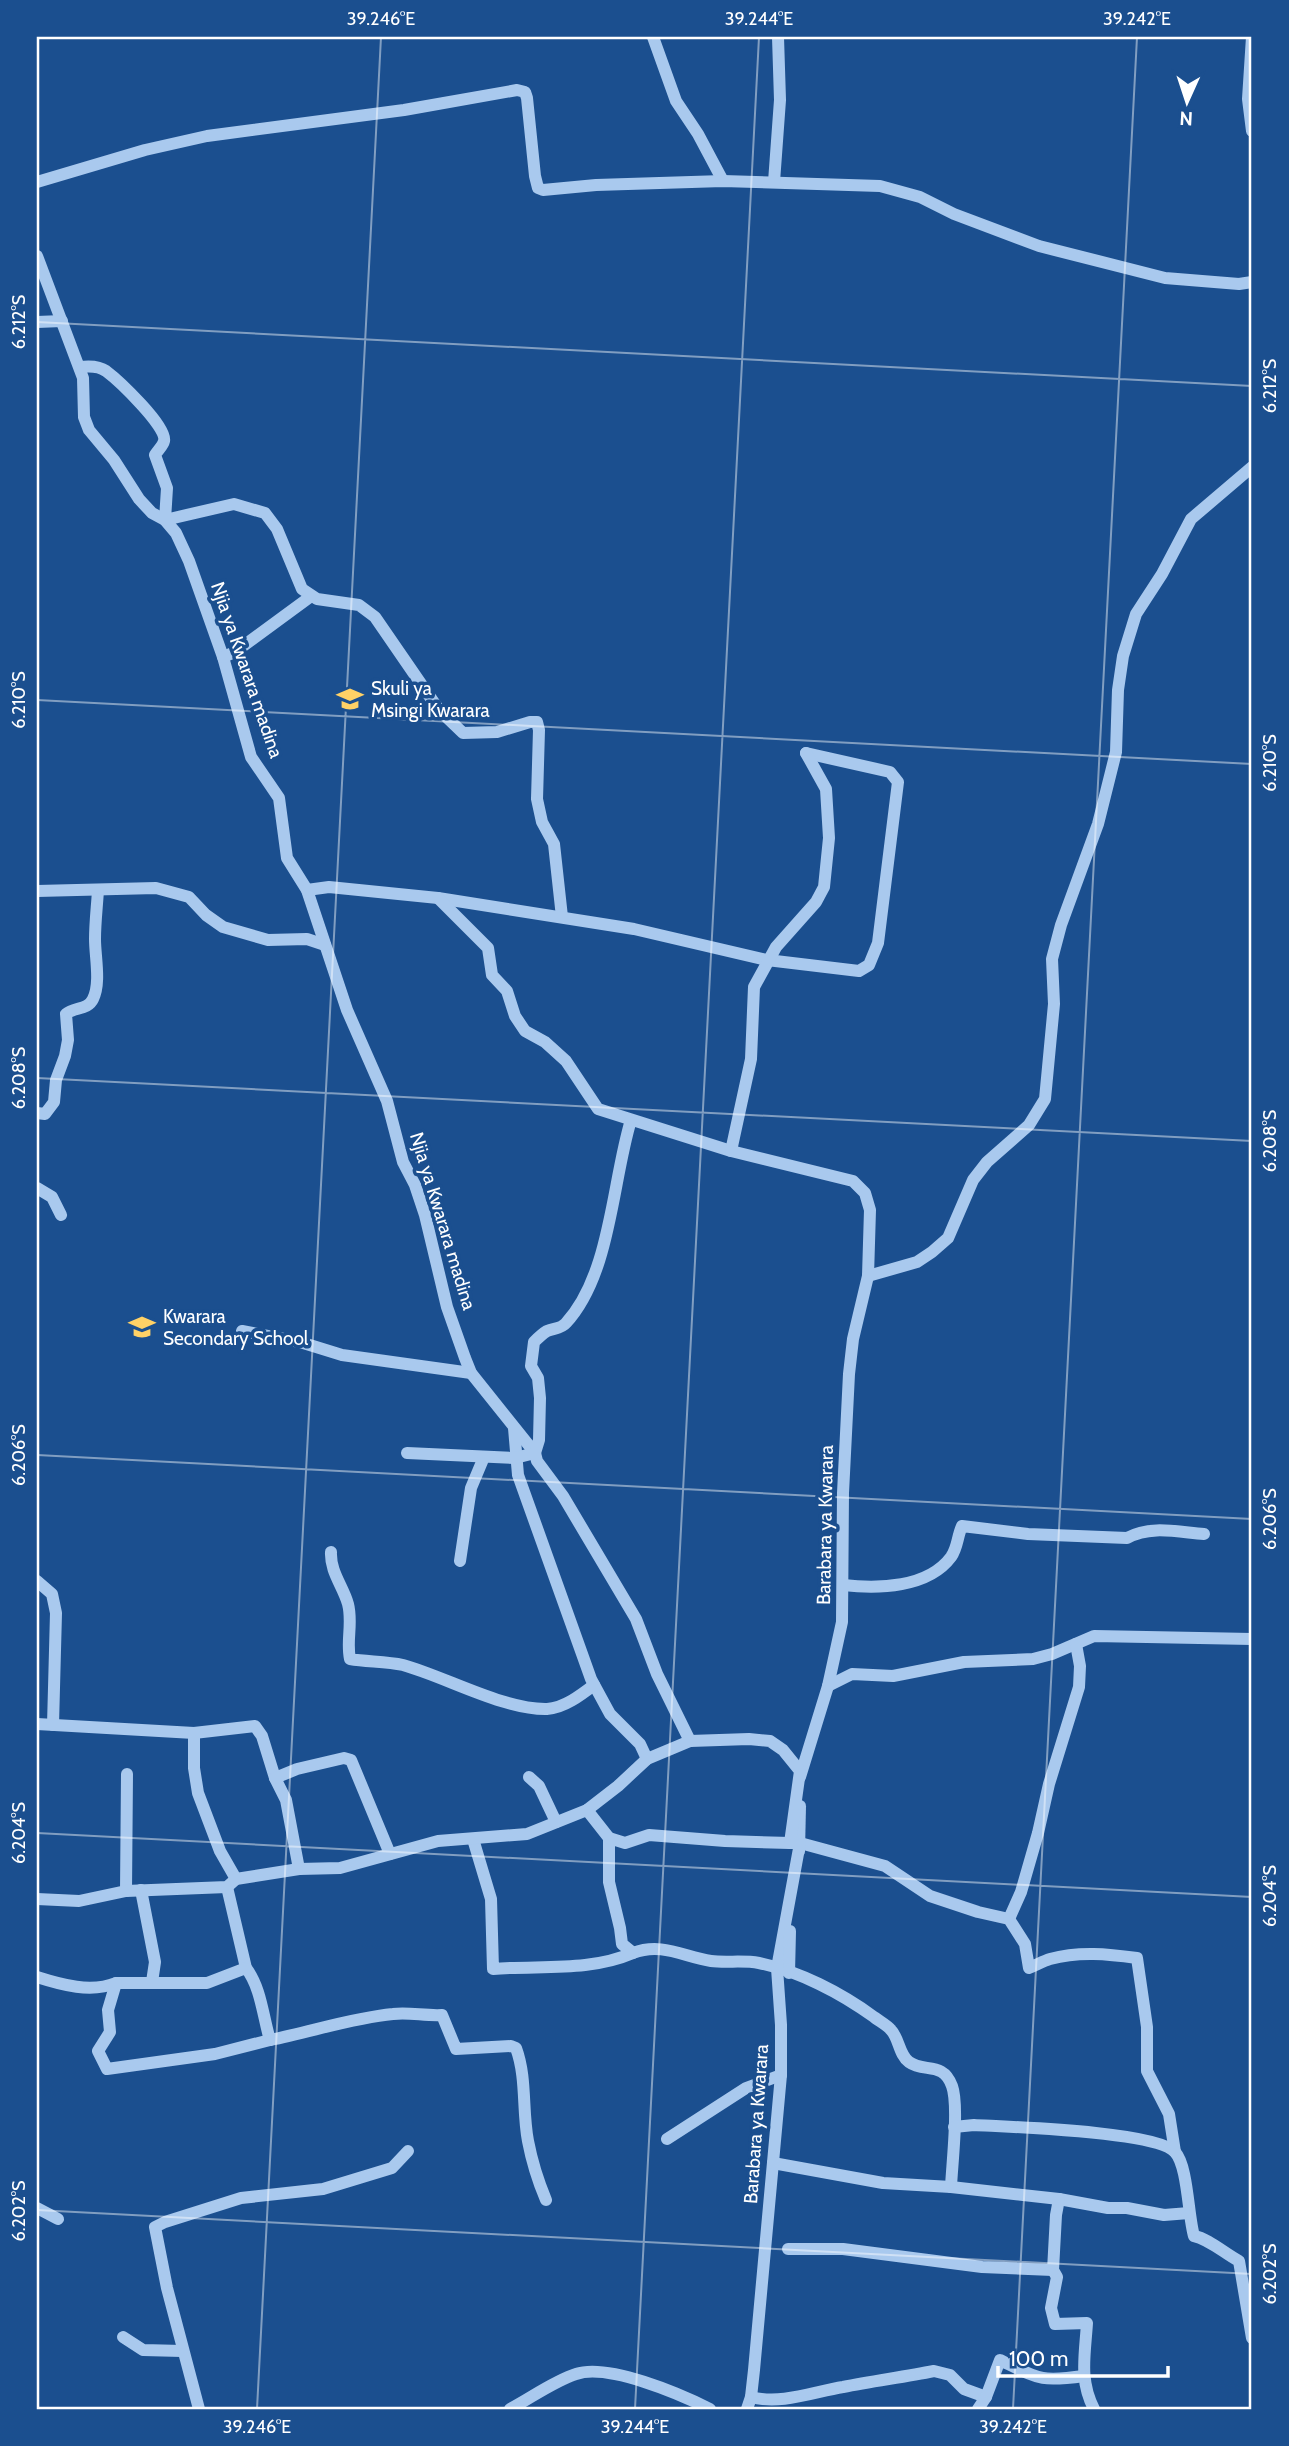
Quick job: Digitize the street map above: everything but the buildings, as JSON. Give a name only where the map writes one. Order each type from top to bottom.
[{"type":"street","points":[[653,37],[676,101],[698,134],[723,181]]},
{"type":"street","points":[[774,182],[780,100],[778,37]]},
{"type":"street","points":[[1252,37],[1248,99],[1252,131]]},
{"type":"street","points":[[37,182],[145,150],[207,136],[404,110],[517,90],[525,92],[527,98],[535,176],[538,188],[543,190],[606,184],[723,181],[864,184],[890,188],[1039,246],[1165,278],[1239,284],[1252,282]]},
{"type":"street","name":"Njia ya Kwarara madina","points":[[37,256],[83,377],[84,417],[89,430],[114,460],[139,499],[152,513],[165,520],[176,533],[190,561],[223,657],[251,757],[279,798],[288,858],[307,890],[347,1010],[387,1101],[403,1162],[415,1185],[425,1216],[447,1308],[471,1373]]},
{"type":"street","points":[[37,322],[62,321]]},
{"type":"street","points":[[80,367],[90,366],[104,370],[147,409],[164,436],[163,443],[155,454],[167,488],[165,520],[234,504],[265,513],[278,529],[302,589],[310,597],[359,605],[375,617],[439,710],[463,733],[497,732],[537,722],[537,799],[542,822],[554,844],[562,917]]},
{"type":"street","points":[[868,1276],[917,1262],[948,1238],[973,1180],[987,1162],[1029,1125],[1045,1099],[1054,1004],[1052,958],[1061,925],[1098,824],[1116,752],[1118,690],[1123,656],[1136,614],[1162,574],[1191,519],[1252,467]]},
{"type":"street","points":[[223,657],[235,652],[310,597]]},
{"type":"street","points":[[307,890],[329,887],[438,898],[634,929],[767,960],[859,971],[869,965],[878,943],[898,782],[890,772],[806,753],[826,789],[829,838],[824,887],[816,902],[776,947],[767,960],[754,987],[751,1059],[731,1150]]},
{"type":"street","points":[[37,891],[156,888],[174,891],[189,897],[205,915],[223,927],[268,940],[307,939],[326,945]]},
{"type":"street","points":[[37,1113],[45,1114],[54,1102],[56,1080],[67,1048],[66,1014],[71,1010],[87,1007],[93,1000],[96,981],[98,890]]},
{"type":"street","name":"Barabara ya Kwarara","points":[[438,898],[488,948],[492,975],[508,991],[515,1016],[525,1031],[545,1042],[566,1061],[598,1109],[731,1150],[853,1181],[865,1193],[870,1210],[868,1276],[853,1339],[849,1374],[843,1493],[842,1622],[828,1686],[800,1771],[783,1971],[781,2075],[774,2163],[749,2403]]},
{"type":"street","points":[[535,1452],[539,1440],[540,1398],[538,1378],[531,1366],[534,1342],[546,1332],[564,1326],[590,1286],[603,1244],[631,1120]]},
{"type":"street","points":[[37,1188],[52,1197],[61,1215]]},
{"type":"street","points":[[242,1331],[299,1342],[342,1355],[471,1373],[535,1452],[537,1461],[563,1496],[636,1619],[657,1674],[690,1741]]},
{"type":"street","points":[[514,1428],[518,1475],[594,1685],[610,1714],[640,1744],[647,1759]]},
{"type":"street","points":[[407,1453],[515,1458],[535,1452]]},
{"type":"street","points":[[460,1561],[471,1489],[484,1457]]},
{"type":"street","points":[[842,1585],[896,1585],[933,1575],[951,1557],[962,1526],[1028,1534],[1127,1538],[1138,1532],[1161,1530],[1203,1534]]},
{"type":"street","points":[[331,1552],[333,1568],[349,1608],[350,1659],[404,1665],[497,1700],[548,1709],[570,1702],[594,1685]]},
{"type":"street","points":[[37,1581],[52,1594],[56,1614],[53,1725]]},
{"type":"street","points":[[828,1686],[852,1674],[893,1676],[964,1662],[1032,1659],[1094,1636],[1252,1639]]},
{"type":"street","points":[[1009,1919],[1021,1892],[1049,1784],[1079,1687],[1080,1666],[1076,1644]]},
{"type":"street","points":[[37,1724],[194,1733],[255,1726],[262,1736],[275,1778],[286,1800],[299,1869]]},
{"type":"street","points":[[194,1733],[194,1768],[198,1793],[232,1883],[246,1968],[251,1974],[259,1997],[270,2040]]},
{"type":"street","points":[[37,1899],[79,1901],[126,1891],[232,1883],[299,1869],[340,1868],[438,1841],[527,1833],[587,1810],[647,1759],[690,1741],[770,1741],[783,1750],[800,1771]]},
{"type":"street","points":[[275,1778],[297,1769],[325,1765],[344,1758],[351,1760],[390,1854]]},
{"type":"street","points":[[126,1891],[127,1773]]},
{"type":"street","points":[[529,1777],[539,1786],[556,1822]]},
{"type":"street","points":[[587,1810],[609,1838],[625,1843],[649,1835],[795,1843],[885,1866],[930,1896],[1009,1919],[1025,1944],[1029,1968],[1046,1960],[1071,1954],[1101,1953],[1138,1958],[1147,2027],[1147,2071],[1168,2114],[1175,2151],[1186,2183],[1194,2236],[1203,2238],[1238,2261],[1252,2274]]},
{"type":"street","points":[[609,1838],[610,1881],[621,1944],[633,1953]]},
{"type":"street","points":[[473,1839],[491,1899],[493,1969],[532,1965],[580,1966],[614,1961],[642,1950],[676,1950],[710,1961],[757,1963],[821,1986],[860,2007],[891,2030],[906,2061],[916,2066],[932,2067],[945,2074],[953,2087],[951,2187]]},
{"type":"street","points":[[141,1890],[155,1962],[152,1982]]},
{"type":"street","points":[[37,1977],[80,1987],[106,1987],[116,1983],[207,1983],[246,1968]]},
{"type":"street","points":[[116,1983],[108,2010],[110,2032],[98,2051],[107,2069],[215,2054],[374,2017],[409,2013],[442,2015],[456,2049],[516,2048],[522,2072],[528,2140],[536,2175],[546,2200]]},
{"type":"street","points":[[667,2139],[746,2088],[781,2075]]},
{"type":"street","points":[[954,2127],[974,2124],[1128,2136],[1155,2142],[1175,2151]]},
{"type":"street","points":[[199,2409],[182,2351],[155,2227],[165,2221],[241,2199],[323,2189],[392,2168],[408,2151]]},
{"type":"street","points":[[774,2163],[883,2183],[951,2187],[1059,2199],[1108,2208],[1152,2211],[1164,2215],[1189,2213]]},
{"type":"street","points":[[1059,2199],[1053,2270],[1057,2277],[1051,2308],[1055,2324],[1087,2322],[1085,2392],[1094,2409]]},
{"type":"street","points":[[37,2208],[58,2219]]},
{"type":"street","points":[[789,2249],[843,2249],[982,2267],[1053,2270]]},
{"type":"street","points":[[1238,2261],[1252,2339]]},
{"type":"street","points":[[123,2337],[143,2350],[182,2351]]},
{"type":"street","points":[[978,2409],[986,2397],[1000,2360],[1034,2377],[1051,2381],[1084,2376]]},
{"type":"street","points":[[510,2409],[577,2373],[597,2371],[659,2388],[710,2409]]},
{"type":"street","points":[[749,2403],[761,2399],[806,2396],[934,2371],[950,2375],[964,2389],[986,2397]]},
{"type":"place","name":"Skuli ya Msingi Kwarara","points":[[350,699]]},
{"type":"place","name":"Kwarara Secondary School","points":[[142,1327]]}]
